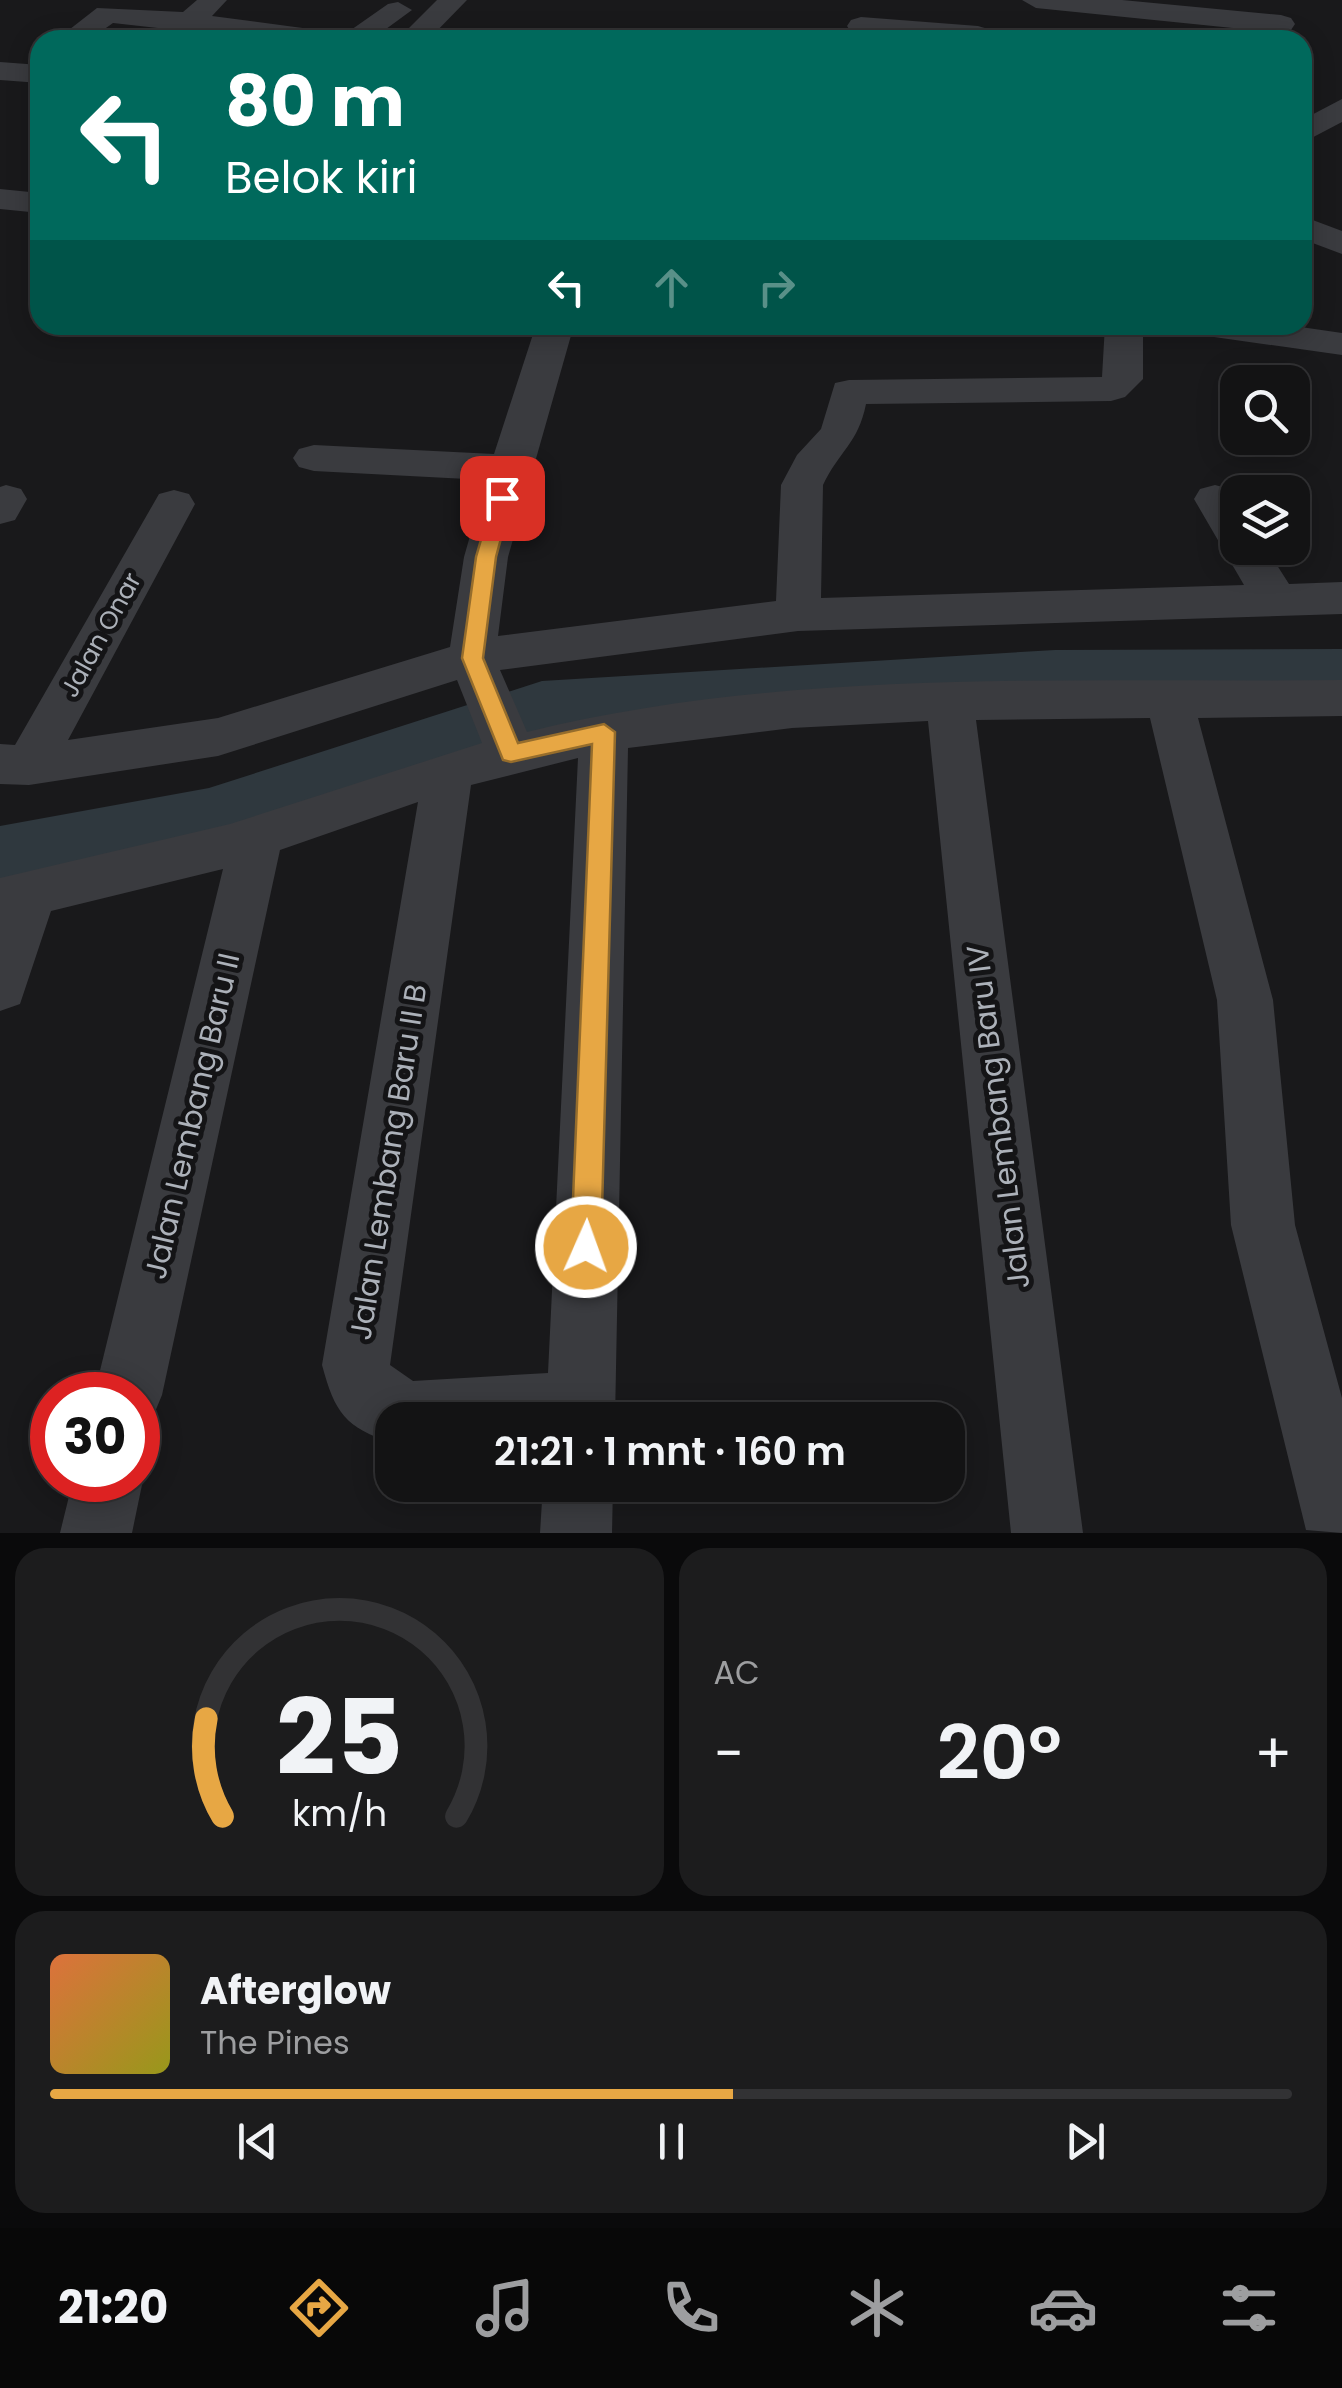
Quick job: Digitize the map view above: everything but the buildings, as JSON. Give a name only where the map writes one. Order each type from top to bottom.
[{"type":"street","points":[[190,21],[212,0]]},
{"type":"street","points":[[230,25],[258,0]]},
{"type":"street","points":[[422,30],[453,0]]},
{"type":"street","points":[[836,0],[865,21],[938,30]]},
{"type":"street","points":[[1036,0],[1281,24]]},
{"type":"street","points":[[83,30],[121,7],[262,30]]},
{"type":"street","points":[[367,30],[398,10]]},
{"type":"street","points":[[1312,128],[1341,110]]},
{"type":"street","points":[[0,199],[30,202]]},
{"type":"street","points":[[1312,230],[1342,244]]},
{"type":"street","points":[[506,742],[476,668],[486,557],[551,335]]},
{"type":"street","points":[[798,615],[802,484],[812,464],[840,432],[849,392],[1111,389],[1124,379],[1124,335]]},
{"type":"street","points":[[1278,335],[1342,344]]},
{"type":"street","points":[[314,458],[510,468]]},
{"type":"street","points":[[1215,498],[1220,506]]},
{"type":"street","name":"Jalan Onar","points":[[14,765],[174,504]]},
{"type":"street","points":[[1255,565],[1278,602]]},
{"type":"street","points":[[14,765],[218,737],[476,668],[517,649],[798,615],[1106,602],[1342,598]]},
{"type":"street","points":[[1169,698],[1245,1000],[1262,1226],[1331,1500],[1342,1530]]},
{"type":"street","points":[[0,986],[14,898],[257,838],[448,771],[506,742],[792,710],[950,702],[1342,698]]},
{"type":"street","name":"Jalan Lembang Baru IV","points":[[950,702],[1047,1533]]},
{"type":"street","points":[[580,1402],[604,732]]},
{"type":"street","name":"Jalan Lembang Baru II B","points":[[380,1402],[363,1391],[356,1366],[448,771]]},
{"type":"street","name":"Jalan Lembang Baru II","points":[[133,1372],[257,838]]},
{"type":"street","points":[[96,1533],[103,1502]]},
{"type":"street","points":[[576,1533],[577,1502]]},
{"type":"waterway","points":[[0,859],[209,819],[542,709],[1055,677],[1342,675]]},
{"type":"route","points":[[502,498],[486,557],[472,658],[511,754],[604,732],[586,1247]]}]
